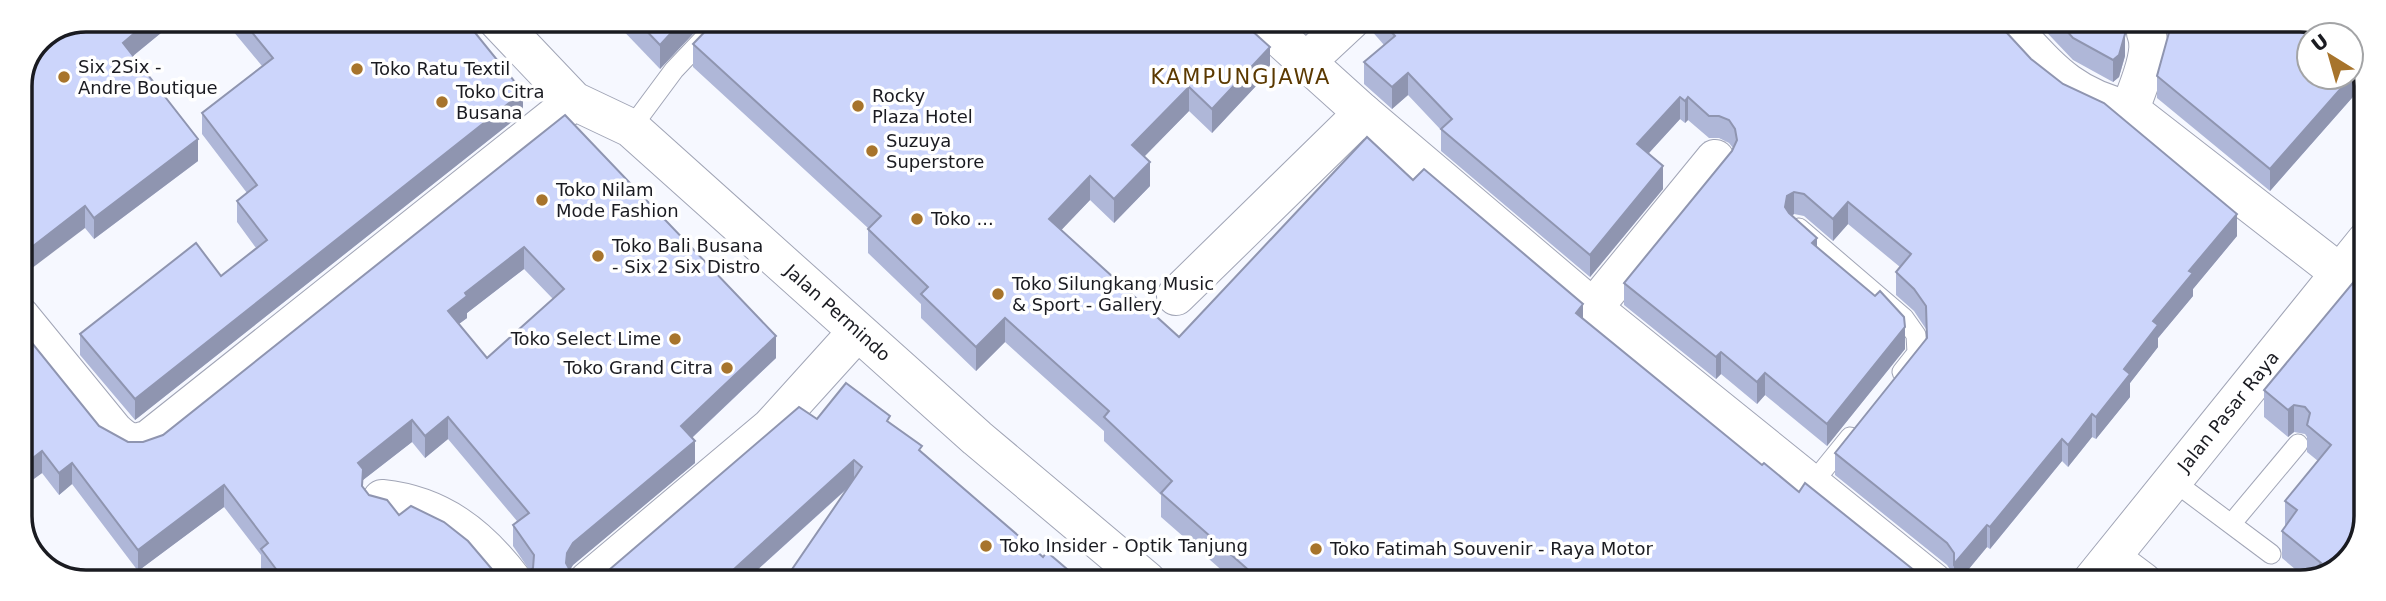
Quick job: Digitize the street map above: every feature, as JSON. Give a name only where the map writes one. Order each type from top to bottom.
[{"type":"street","name":"Jalan Permindo","points":[[509,32],[574,101],[631,128],[857,332],[1134,570]]},
{"type":"street","points":[[1274,32],[1363,113],[1593,308],[1918,570]]},
{"type":"street","points":[[1307,61],[1338,32]]},
{"type":"street","points":[[2015,32],[2066,85],[2100,103],[2130,110],[2342,274]]},
{"type":"street","points":[[2130,110],[2146,60],[2149,40],[2146,33]]},
{"type":"street","points":[[32,331],[124,441],[136,444],[149,439],[574,101]]},
{"type":"street","points":[[1176,296],[1363,113]]},
{"type":"street","points":[[1593,308],[1715,159]]},
{"type":"street","name":"Jalan Pasar Raya","points":[[2101,570],[2354,258]]},
{"type":"street","points":[[601,570],[771,427],[857,332]]},
{"type":"street","points":[[382,499],[423,506],[460,525],[479,539],[504,570]]},
{"type":"lane","points":[[631,128],[674,70],[710,32]]},
{"type":"lane","points":[[1797,226],[1905,318],[1916,335],[1917,353],[1892,383]]},
{"type":"lane","points":[[1811,485],[1860,424]]},
{"type":"lane","points":[[2232,523],[2298,444]]},
{"type":"lane","points":[[2172,480],[2271,554]]},
{"type":"building","points":[[85,32],[136,32],[123,43],[198,139],[94,218],[85,206],[32,247],[33,75],[47,47],[65,36]]},
{"type":"building","points":[[252,32],[475,32],[523,92],[135,399],[80,334],[196,243],[221,276],[267,240],[237,201],[257,185],[202,113],[273,58]]},
{"type":"building","points":[[648,32],[672,32],[660,45]]},
{"type":"building","points":[[704,32],[1253,32],[1270,47],[1212,109],[1189,87],[1132,145],[1150,162],[1114,199],[1090,176],[1049,219],[1179,337],[1367,137],[1413,180],[1424,169],[1583,304],[1576,313],[1762,465],[1764,463],[1799,492],[1805,483],[1914,570],[1248,570],[1161,493],[1172,481],[1104,417],[1109,411],[1005,318],[976,347],[921,294],[928,287],[868,229],[881,216],[693,44]]},
{"type":"building","points":[[1392,32],[2006,32],[2031,59],[2063,84],[2104,103],[2237,214],[2189,271],[2193,273],[2153,321],[2158,325],[2124,369],[2130,374],[2096,417],[2092,414],[2068,445],[2062,439],[1990,527],[1987,525],[1954,564],[1954,553],[1947,543],[1835,453],[1927,338],[1926,306],[1914,289],[1896,272],[1911,254],[1848,202],[1833,219],[1804,194],[1794,192],[1787,196],[1785,207],[1817,238],[1812,243],[1875,296],[1880,291],[1904,317],[1905,327],[1827,424],[1765,373],[1757,382],[1721,352],[1716,357],[1624,283],[1732,151],[1737,140],[1735,129],[1729,120],[1709,116],[1688,97],[1685,101],[1680,97],[1637,144],[1663,166],[1590,255],[1441,129],[1452,119],[1408,73],[1392,87],[1364,62],[1395,36]]},
{"type":"building","points":[[2068,32],[2125,32],[2119,55],[2113,60],[2073,38]]},
{"type":"building","points":[[2169,32],[2295,32],[2295,91],[2339,91],[2270,169],[2157,76]]},
{"type":"building","points":[[565,115],[776,336],[681,426],[695,441],[573,543],[567,553],[566,563],[570,570],[531,570],[534,555],[513,525],[529,513],[448,417],[425,436],[412,420],[358,463],[363,469],[362,486],[369,495],[387,500],[399,515],[411,506],[444,522],[468,541],[493,570],[277,570],[261,549],[268,543],[224,485],[138,550],[72,463],[59,473],[42,451],[32,459],[32,343],[99,426],[128,442],[143,442],[163,435]],"holes":[[[524,247],[564,289],[487,358],[448,311],[467,296],[465,293]]]},
{"type":"building","points":[[2354,281],[2353,526],[2352,533],[2341,551],[2318,567],[2321,563],[2282,531],[2297,510],[2285,501],[2331,445],[2307,425],[2310,413],[2305,407],[2294,405],[2288,410],[2264,390]]},
{"type":"building","points":[[846,383],[890,416],[887,421],[922,446],[919,450],[1043,557],[1047,552],[1068,570],[792,570],[862,467],[854,460],[733,570],[609,570],[799,407],[817,419]]},
{"type":"place","name":"Toko Ratu Textil","points":[[357,69]]},
{"type":"place","name":"Six 2Six - Andre Boutique","points":[[64,77]]},
{"type":"place","name":"Toko Citra Busana","points":[[442,102]]},
{"type":"place","name":"Rocky Plaza Hotel","points":[[858,106]]},
{"type":"place","name":"Suzuya Superstore","points":[[872,151]]},
{"type":"place","name":"Toko Nilam Mode Fashion","points":[[542,200]]},
{"type":"place","name":"Toko ...","points":[[917,219]]},
{"type":"place","name":"Toko Bali Busana - Six 2 Six Distro","points":[[598,256]]},
{"type":"place","name":"Toko Silungkang Music & Sport - Gallery","points":[[998,294]]},
{"type":"place","name":"Toko Select Lime","points":[[675,339]]},
{"type":"place","name":"Toko Grand Citra","points":[[727,368]]},
{"type":"place","name":"Toko Insider - Optik Tanjung","points":[[986,546]]},
{"type":"place","name":"Toko Fatimah Souvenir - Raya Motor","points":[[1316,549]]},
{"type":"district","name":"KAMPUNGJAWA","points":[[1241,77]]}]
